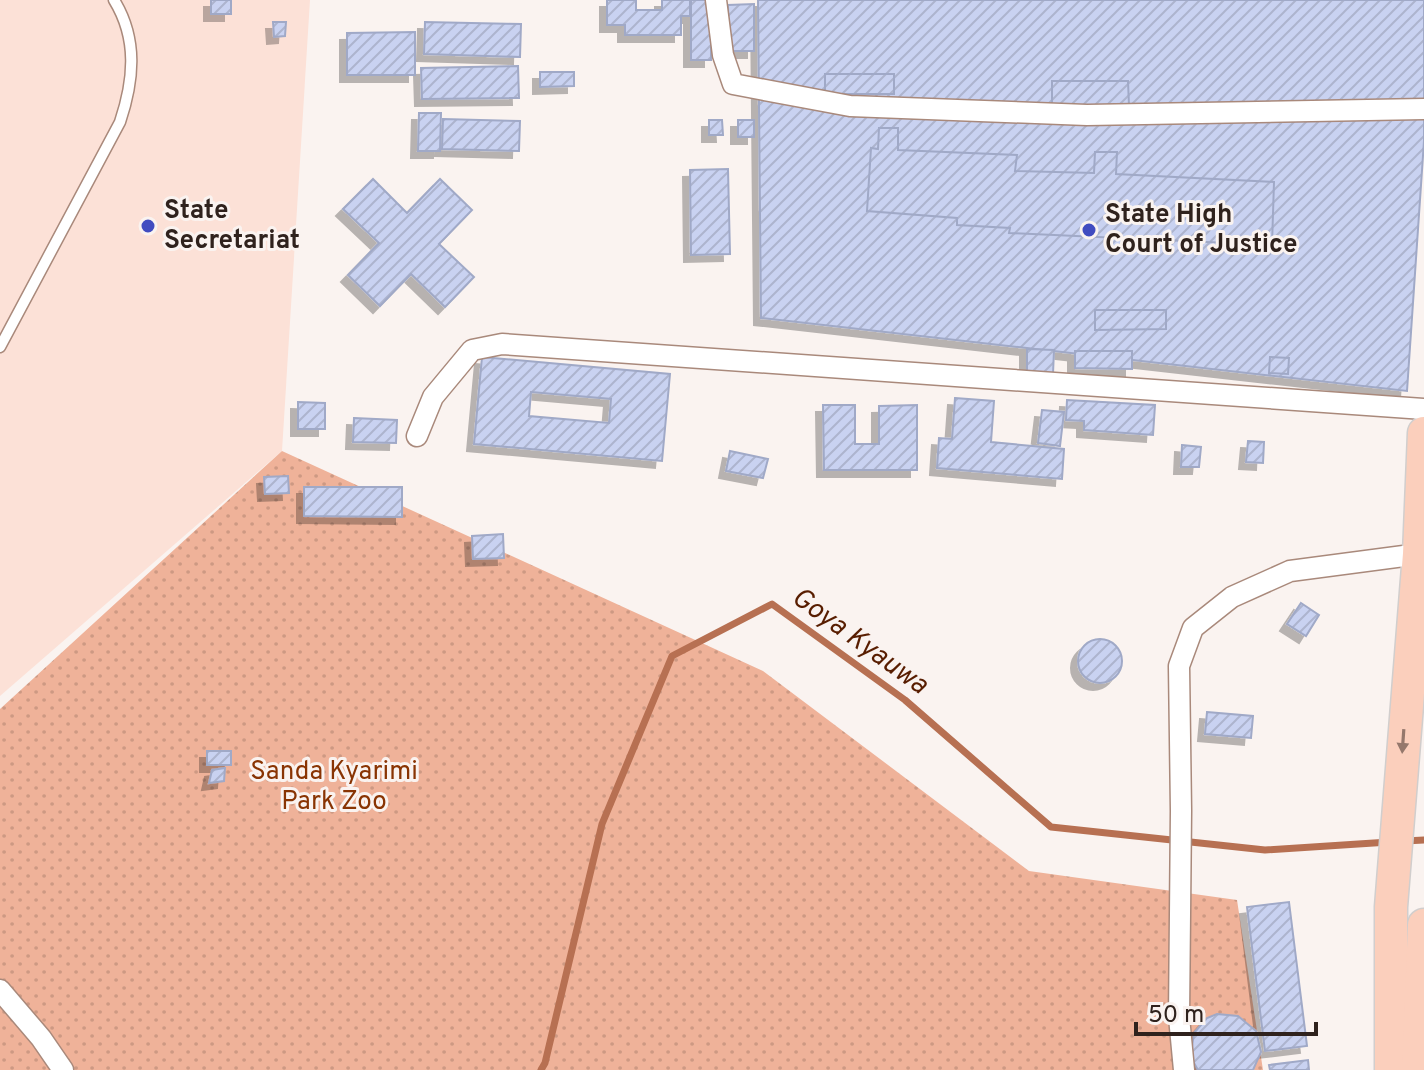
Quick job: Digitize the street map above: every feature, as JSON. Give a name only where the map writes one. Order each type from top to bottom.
[{"type":"main road","points":[[1391,1070],[1391,907],[1419,554],[1424,433]]},
{"type":"main road","points":[[1418,1070],[1424,925]]},
{"type":"street","points":[[716,0],[723,55],[733,84],[850,106],[1087,115],[1424,109]]},
{"type":"street","points":[[417,436],[433,397],[472,350],[502,344],[1424,409]]},
{"type":"street","points":[[1184,1070],[1179,1017],[1179,666],[1193,628],[1232,597],[1290,571],[1419,554]]},
{"type":"street","points":[[0,990],[41,1038],[63,1070]]},
{"type":"lane","points":[[0,347],[120,122],[130,90],[133,58],[114,0]]},
{"type":"shaded area","name":"State Secretariat","points":[[0,0],[310,0],[282,451],[0,696]]},
{"type":"green space","name":"Sanda Kyarimi Park Zoo","points":[[282,451],[763,671],[1029,871],[1237,900],[1263,1070],[0,1070],[0,709]]},
{"type":"building","points":[[211,0],[231,0],[231,14],[211,14]]},
{"type":"building","points":[[607,0],[636,0],[636,10],[662,10],[662,0],[690,0],[690,16],[681,16],[681,35],[625,35],[625,25],[607,25]]},
{"type":"building","points":[[691,0],[711,0],[711,60],[691,60]]},
{"type":"building","name":"State High Court of Justice","points":[[758,0],[1424,0],[1424,141],[1407,391],[761,318]]},
{"type":"building","points":[[754,4],[754,51],[729,51],[728,5]]},
{"type":"building","points":[[273,22],[286,22],[285,36],[274,37]]},
{"type":"building","points":[[425,22],[521,24],[520,57],[424,54]]},
{"type":"building","points":[[415,32],[415,75],[347,75],[347,33]]},
{"type":"building","points":[[518,66],[519,98],[422,99],[421,68]]},
{"type":"building","points":[[540,72],[574,72],[574,86],[540,87]]},
{"type":"building","points":[[825,74],[894,74],[894,94],[825,94]]},
{"type":"building","points":[[1052,81],[1128,81],[1129,106],[1052,106]]},
{"type":"building","points":[[419,113],[441,113],[440,151],[418,151]]},
{"type":"building","points":[[443,119],[520,121],[519,151],[442,149]]},
{"type":"building","points":[[709,120],[722,120],[723,135],[709,135]]},
{"type":"building","points":[[738,120],[754,120],[754,137],[738,137]]},
{"type":"building","points":[[879,128],[898,128],[898,150],[1017,155],[1015,171],[1094,173],[1095,152],[1117,152],[1116,174],[1274,182],[1272,245],[1009,233],[1010,228],[957,225],[957,218],[867,211],[871,148],[878,149]]},
{"type":"building","points":[[728,169],[730,254],[691,255],[690,170]]},
{"type":"building","points":[[373,179],[407,213],[440,179],[472,210],[439,244],[474,277],[445,307],[411,274],[380,306],[348,275],[379,243],[343,209]]},
{"type":"building","points":[[1095,310],[1166,310],[1166,329],[1095,330]]},
{"type":"building","points":[[1027,349],[1054,350],[1053,374],[1027,373]]},
{"type":"building","points":[[1075,351],[1132,351],[1132,369],[1075,368]]},
{"type":"building","points":[[482,357],[670,374],[662,461],[474,444]],"holes":[[[531,392],[611,399],[609,423],[529,416]]]},
{"type":"building","points":[[1270,357],[1289,358],[1288,374],[1269,373]]},
{"type":"building","points":[[955,398],[994,401],[991,442],[1064,449],[1062,479],[937,468],[939,438],[952,439]]},
{"type":"building","points":[[1067,400],[1155,405],[1153,435],[1084,430],[1084,421],[1066,420]]},
{"type":"building","points":[[298,402],[325,403],[325,429],[298,429]]},
{"type":"building","points":[[823,405],[855,405],[855,444],[879,444],[879,406],[917,405],[917,470],[824,470]]},
{"type":"building","points":[[1042,410],[1064,412],[1060,446],[1038,443]]},
{"type":"building","points":[[354,418],[397,420],[396,443],[353,442]]},
{"type":"building","points":[[1248,441],[1264,442],[1263,463],[1246,462]]},
{"type":"building","points":[[1182,445],[1201,447],[1199,467],[1181,467]]},
{"type":"building","points":[[730,451],[768,459],[763,478],[726,471]]},
{"type":"building","points":[[288,476],[289,493],[265,494],[264,477]]},
{"type":"building","points":[[304,487],[402,487],[402,517],[304,516]]},
{"type":"building","points":[[503,534],[504,558],[473,559],[472,536]]},
{"type":"building","points":[[1301,603],[1319,615],[1306,636],[1287,624]]},
{"type":"building","points":[[1100,639],[1116,645],[1122,661],[1116,677],[1100,683],[1084,677],[1078,661],[1084,645]]},
{"type":"building","points":[[1207,712],[1253,716],[1251,738],[1205,734]]},
{"type":"building","points":[[207,751],[231,751],[231,765],[207,765]]},
{"type":"building","points":[[225,768],[224,781],[209,783],[212,770]]},
{"type":"building","points":[[1289,902],[1307,1046],[1265,1051],[1247,907]]},
{"type":"building","points":[[1217,1014],[1238,1016],[1256,1031],[1261,1052],[1253,1070],[1198,1070],[1191,1053],[1194,1033],[1207,1018]]},
{"type":"building","points":[[1308,1060],[1309,1070],[1270,1070],[1269,1065]]},
{"type":"waterway","name":"Goya Kyauwa","points":[[541,1070],[602,824],[672,656],[772,604],[905,700],[1051,827],[1265,850],[1389,842]]},
{"type":"waterway","name":"Goya Kyauwa","points":[[1405,841],[1424,840]]},
{"type":"place","name":"State Secretariat","points":[[148,226]]},
{"type":"place","name":"State High Court of Justice","points":[[1089,230]]}]
